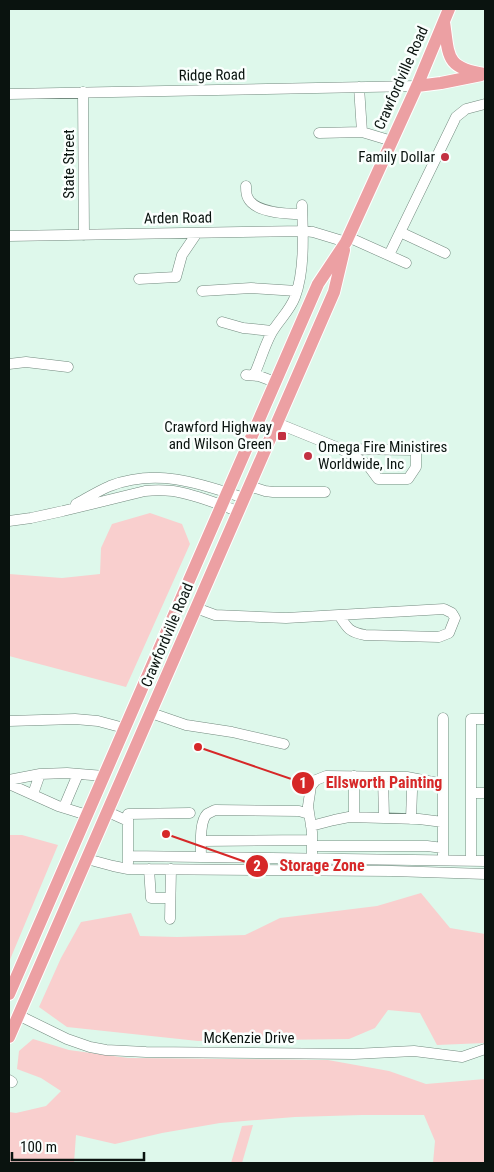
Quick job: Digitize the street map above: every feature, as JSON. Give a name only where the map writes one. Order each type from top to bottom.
[{"type":"main road","name":"Crawfordville Road","points":[[9,994],[300,324],[318,284],[347,240],[417,86],[449,9]]},
{"type":"main road","points":[[444,21],[448,51],[451,59],[460,68],[469,72],[484,74]]},
{"type":"main road","points":[[417,86],[476,77],[484,74]]},
{"type":"main road","name":"Crawfordville Road","points":[[9,1037],[334,292],[347,240]]},
{"type":"main road","points":[[186,586],[184,621],[187,629]]},
{"type":"main road","points":[[160,645],[164,670],[162,687]]},
{"type":"main road","points":[[62,872],[71,865],[87,860],[83,842],[84,820]]},
{"type":"street","name":"Ridge Road","points":[[9,94],[417,86]]},
{"type":"street","points":[[359,87],[362,132]]},
{"type":"street","name":"State Street","points":[[83,92],[84,235]]},
{"type":"street","points":[[389,255],[456,117],[466,109],[485,104]]},
{"type":"street","points":[[320,133],[362,132],[392,141]]},
{"type":"street","points":[[246,186],[247,198],[251,203],[260,208],[281,213],[302,210],[301,272],[297,288],[290,308],[272,331],[250,375],[275,382]]},
{"type":"street","name":"Arden Road","points":[[9,236],[303,231],[347,240],[389,255],[406,264]]},
{"type":"street","points":[[400,232],[445,253]]},
{"type":"street","points":[[140,279],[176,277],[182,255],[197,233]]},
{"type":"street","points":[[202,291],[251,288],[297,288],[315,291]]},
{"type":"street","points":[[281,320],[300,324]]},
{"type":"street","points":[[222,322],[243,328],[272,331]]},
{"type":"street","points":[[9,364],[26,362],[68,367]]},
{"type":"street","points":[[277,423],[341,449],[367,464],[378,479],[408,479],[416,467],[416,450],[341,449]]},
{"type":"street","points":[[63,511],[110,486],[158,477],[200,483],[228,492],[325,492]]},
{"type":"street","points":[[143,479],[145,491]]},
{"type":"street","points":[[9,521],[63,511],[145,491],[158,490],[186,493],[238,511]]},
{"type":"street","points":[[196,608],[216,615],[277,618],[434,609],[452,613],[455,618],[449,633],[438,637],[365,635],[355,633],[348,628],[339,615]]},
{"type":"street","points":[[151,713],[186,725],[232,732],[284,744]]},
{"type":"street","points":[[443,718],[443,860]]},
{"type":"street","points":[[9,721],[75,719],[98,721],[124,728]]},
{"type":"street","points":[[468,874],[471,719],[485,719]]},
{"type":"street","points":[[9,782],[40,774],[67,773],[104,776]]},
{"type":"street","points":[[33,794],[40,774]]},
{"type":"street","points":[[64,807],[78,774]]},
{"type":"street","points":[[312,858],[308,806],[311,786],[316,780],[326,776],[354,776],[410,778],[443,784]]},
{"type":"street","points":[[354,776],[354,818]]},
{"type":"street","points":[[383,777],[384,818]]},
{"type":"street","points":[[410,778],[412,790],[411,819]]},
{"type":"street","points":[[9,782],[64,807],[84,820]]},
{"type":"street","points":[[471,793],[485,793]]},
{"type":"street","points":[[201,857],[202,824],[204,818],[215,810],[299,811],[309,814]]},
{"type":"street","points":[[108,812],[128,820]]},
{"type":"street","points":[[128,869],[128,814],[190,813]]},
{"type":"street","points":[[311,826],[334,820],[354,818],[411,819],[444,822]]},
{"type":"street","points":[[202,842],[312,843],[443,848]]},
{"type":"street","points":[[128,856],[485,860]]},
{"type":"street","points":[[87,860],[128,869],[392,871],[485,874]]},
{"type":"street","points":[[149,869],[151,898],[170,898]]},
{"type":"street","points":[[170,919],[171,869]]},
{"type":"street","name":"McKenzie Drive","points":[[18,1016],[67,1039],[106,1050],[344,1054],[414,1051],[462,1057],[485,1049]]},
{"type":"shaded area","points":[[150,513],[182,524],[190,544],[126,687],[9,656],[9,574],[62,578],[100,574],[101,548],[112,524]]},
{"type":"shaded area","points":[[9,835],[22,835],[58,845],[9,962]]},
{"type":"shaded area","points":[[421,893],[450,928],[485,934],[485,1043],[437,1045],[420,1013],[388,1010],[375,1028],[349,1039],[198,1041],[67,1027],[39,1007],[61,958],[81,922],[131,913],[140,936],[245,935],[280,918],[377,906]]},
{"type":"shaded area","points":[[33,1039],[69,1050],[128,1058],[328,1060],[389,1071],[426,1084],[485,1079],[485,1163],[433,1163],[435,1141],[424,1115],[362,1115],[295,1117],[220,1123],[162,1133],[115,1144],[76,1135],[74,1163],[9,1163],[9,1112],[16,1113],[46,1106],[61,1091],[41,1078],[17,1069],[19,1051]]},
{"type":"shaded area","points":[[253,1125],[242,1163],[231,1163],[242,1126]]},
{"type":"place","name":"Family Dollar","points":[[445,157]]},
{"type":"place","name":"Crawford Highway and Wilson Green","points":[[282,436]]},
{"type":"place","name":"Omega Fire Ministires Worldwide, Inc","points":[[308,456]]},
{"type":"place","name":"Ellsworth Painting","points":[[198,747]]},
{"type":"place","name":"Storage Zone","points":[[166,834]]}]
